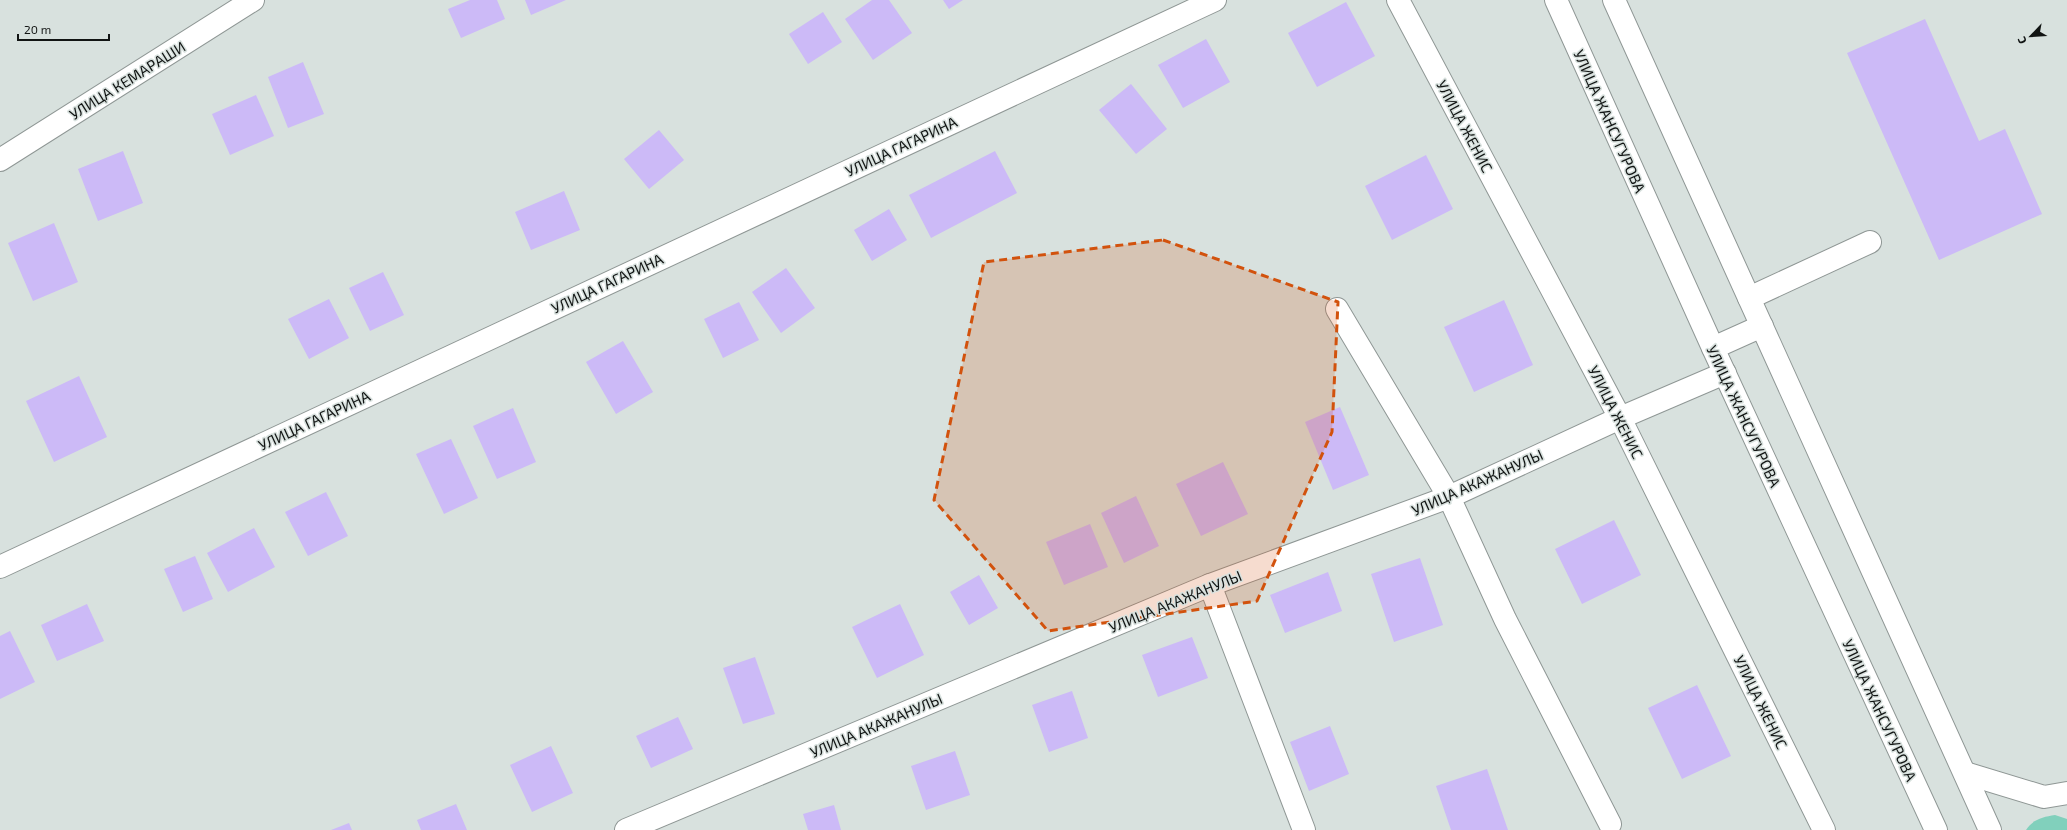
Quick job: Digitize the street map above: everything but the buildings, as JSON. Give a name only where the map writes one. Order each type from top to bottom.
[{"type":"street","name":"УЛИЦА КЕМАРАШИ","points":[[0,160],[253,0]]},
{"type":"street","name":"УЛИЦА ГАГАРИНА","points":[[0,567],[1215,0]]},
{"type":"street","name":"УЛИЦА ЖЕНИС","points":[[1398,0],[1620,418],[1824,830]]},
{"type":"street","name":"УЛИЦА ЖАНСУГУРОВА","points":[[1556,0],[1713,348],[1936,830]]},
{"type":"street","points":[[1614,0],[1990,830]]},
{"type":"street","points":[[1749,298],[1870,242]]},
{"type":"street","points":[[1337,309],[1449,497],[1505,619],[1610,824]]},
{"type":"street","points":[[1713,348],[1762,326]]},
{"type":"street","name":"УЛИЦА АКАЖАНУЛЫ","points":[[626,830],[1210,585],[1449,497],[1620,418],[1725,373]]},
{"type":"street","points":[[1210,585],[1304,830]]},
{"type":"street","points":[[1965,773],[2044,797],[2067,793]]},
{"type":"highlighted area","points":[[1163,240],[1338,302],[1332,432],[1257,601],[1048,631],[934,500],[984,262]]},
{"type":"green space","points":[[2055,815],[2067,819],[2067,830],[2026,830],[2035,821]]}]
